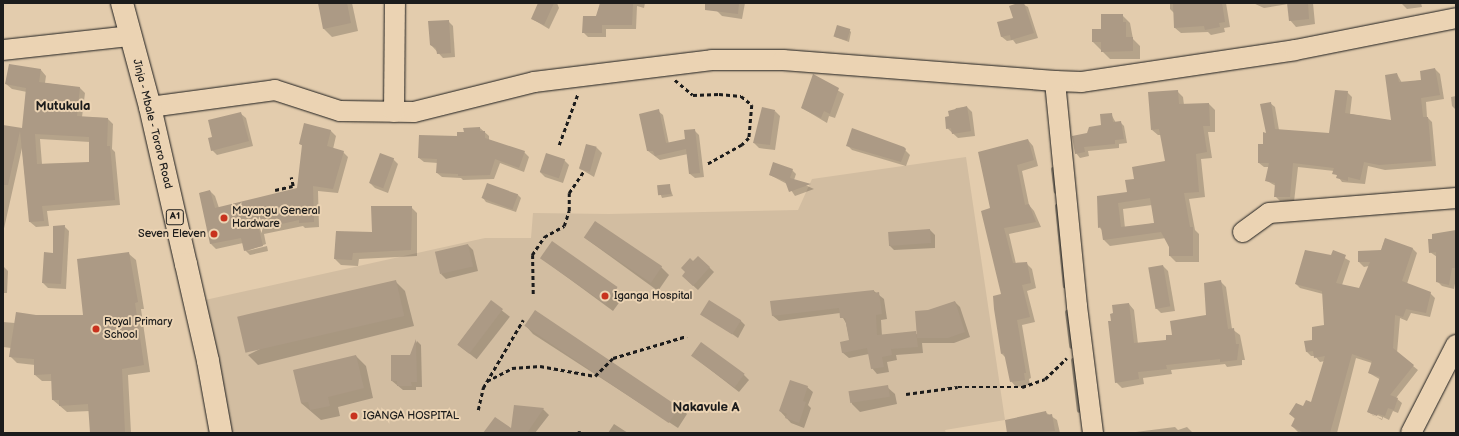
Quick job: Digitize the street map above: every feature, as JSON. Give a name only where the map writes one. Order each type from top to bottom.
[{"type":"main road","name":"Jinja - Mbale - Tororo Road","points":[[122,3],[150,107],[208,360],[220,433]]},
{"type":"street","points":[[394,112],[396,3]]},
{"type":"street","points":[[150,107],[275,90],[340,111],[414,112],[534,82],[712,60],[783,60],[1082,82],[1295,50],[1456,18]]},
{"type":"street","points":[[3,50],[130,36]]},
{"type":"street","points":[[1055,81],[1081,343],[1093,433]]},
{"type":"street","points":[[1243,232],[1269,213],[1456,198]]},
{"type":"street","points":[[1411,433],[1448,383],[1456,345]]},
{"type":"path","points":[[663,65],[679,86],[693,95],[719,94],[741,96],[752,105],[749,138],[708,164]]},
{"type":"path","points":[[559,145],[584,75]]},
{"type":"path","points":[[533,294],[532,255],[544,237],[564,226],[569,211],[569,193],[584,171]]},
{"type":"path","points":[[275,190],[293,186],[291,177]]},
{"type":"path","points":[[478,410],[483,388],[523,320]]},
{"type":"path","points":[[487,381],[512,368],[540,366],[595,376],[614,358],[687,336]]},
{"type":"path","points":[[906,394],[958,387],[1022,387],[1045,379],[1081,343]]},
{"type":"shaded area","name":"Iganga Hospital","points":[[966,157],[1005,420],[945,430],[946,433],[231,433],[205,300],[485,238],[531,238],[533,213],[609,214],[798,210],[812,179]]},
{"type":"building","points":[[318,3],[347,3],[351,23],[323,29]]},
{"type":"building","points":[[538,3],[554,3],[544,25],[531,19]]},
{"type":"building","points":[[600,3],[633,3],[632,25],[602,25],[602,33],[582,33],[583,16],[596,16]]},
{"type":"building","points":[[705,3],[739,3],[738,14],[705,10]]},
{"type":"building","points":[[1024,3],[1034,33],[1011,40],[1010,35],[1001,37],[997,22],[1013,18],[1009,6]]},
{"type":"building","points":[[1173,3],[1222,3],[1225,22],[1219,23],[1220,27],[1205,30],[1204,26],[1174,28]]},
{"type":"building","points":[[1287,3],[1308,3],[1309,19],[1289,21]]},
{"type":"building","points":[[1101,14],[1123,14],[1123,22],[1126,22],[1126,37],[1133,37],[1133,51],[1101,52],[1101,42],[1092,42],[1092,29],[1101,29]]},
{"type":"building","points":[[449,20],[451,53],[437,54],[436,48],[430,45],[428,21]]},
{"type":"building","points":[[837,25],[850,29],[847,41],[833,36]]},
{"type":"building","points":[[9,64],[41,69],[39,82],[80,87],[77,116],[108,118],[107,146],[110,146],[115,200],[42,206],[44,221],[29,222],[20,131],[8,185],[3,185],[3,125],[22,128],[26,88],[5,84]],"holes":[[[35,134],[89,137],[89,162],[37,164]]]},
{"type":"building","points":[[1435,68],[1440,95],[1421,98],[1423,117],[1428,117],[1432,161],[1379,165],[1364,162],[1360,180],[1348,177],[1348,181],[1336,178],[1337,175],[1332,174],[1334,168],[1293,163],[1290,197],[1274,197],[1275,183],[1265,181],[1269,163],[1258,163],[1258,144],[1263,144],[1263,132],[1266,133],[1260,104],[1271,102],[1275,129],[1329,133],[1335,90],[1348,91],[1345,113],[1391,120],[1385,75],[1397,73],[1399,82],[1421,80],[1420,71]]},
{"type":"building","points":[[813,74],[839,88],[830,114],[824,111],[821,118],[801,108]]},
{"type":"building","points":[[1178,90],[1179,104],[1209,103],[1210,126],[1203,126],[1207,152],[1196,154],[1199,192],[1184,193],[1190,227],[1193,227],[1193,256],[1169,256],[1169,247],[1161,232],[1103,240],[1101,227],[1098,228],[1097,196],[1127,192],[1125,180],[1134,179],[1132,167],[1165,161],[1159,129],[1151,130],[1148,92]],"holes":[[[1150,198],[1154,223],[1121,227],[1118,203]]]},
{"type":"building","points":[[967,106],[971,131],[952,134],[951,128],[946,129],[945,117],[949,116],[948,111]]},
{"type":"building","points":[[762,107],[775,110],[770,145],[753,143]]},
{"type":"building","points":[[659,109],[666,143],[685,139],[684,130],[695,129],[700,173],[689,174],[686,149],[655,156],[653,151],[647,151],[639,114]]},
{"type":"building","points":[[241,112],[249,141],[211,151],[208,138],[212,137],[208,120]]},
{"type":"building","points":[[1112,113],[1113,122],[1121,121],[1124,139],[1115,140],[1115,144],[1084,147],[1085,152],[1075,154],[1072,136],[1087,133],[1089,127],[1101,125],[1100,114]]},
{"type":"building","points":[[304,123],[331,130],[327,146],[344,151],[333,189],[313,186],[314,222],[299,223],[299,220],[259,229],[263,246],[244,251],[241,238],[210,244],[199,193],[210,190],[215,208],[297,188],[302,145],[299,144]]},
{"type":"building","points":[[480,127],[480,131],[485,131],[485,138],[525,151],[519,168],[495,159],[490,175],[458,176],[458,174],[436,173],[437,159],[418,158],[419,135],[457,136],[457,132],[464,132],[463,128]]},
{"type":"building","points":[[852,128],[904,147],[906,149],[901,162],[846,146]]},
{"type":"building","points":[[1028,139],[1034,160],[1017,165],[1025,205],[1029,204],[1036,222],[1004,228],[1013,263],[1027,262],[1031,283],[1022,285],[1030,317],[1017,320],[1026,373],[1024,373],[1025,380],[1010,382],[1004,353],[1001,354],[994,309],[993,296],[1001,294],[981,211],[990,208],[978,152]]},
{"type":"building","points":[[586,144],[597,147],[590,172],[579,169]]},
{"type":"building","points":[[380,153],[394,158],[383,188],[369,183]]},
{"type":"building","points":[[546,153],[565,159],[559,178],[540,172]]},
{"type":"building","points":[[773,162],[793,169],[790,178],[811,184],[789,192],[785,181],[769,175]]},
{"type":"building","points":[[487,183],[518,194],[513,209],[482,198]]},
{"type":"building","points":[[670,184],[671,194],[658,195],[657,185]]},
{"type":"building","points":[[371,206],[412,206],[411,250],[353,253],[352,260],[334,259],[336,231],[372,232]]},
{"type":"building","points":[[595,221],[662,266],[651,283],[584,238]]},
{"type":"building","points":[[65,225],[61,284],[42,283],[44,252],[53,253],[53,226]]},
{"type":"building","points":[[930,229],[931,243],[889,246],[888,232]]},
{"type":"building","points":[[1456,230],[1456,268],[1452,268],[1449,285],[1436,282],[1436,252],[1429,253],[1428,239],[1432,239],[1432,234]]},
{"type":"building","points":[[1385,238],[1413,248],[1402,281],[1431,292],[1426,313],[1406,309],[1403,317],[1395,315],[1393,348],[1414,365],[1390,395],[1398,398],[1394,410],[1388,408],[1385,416],[1378,414],[1377,416],[1367,412],[1380,377],[1368,373],[1372,361],[1352,354],[1330,433],[1304,433],[1291,426],[1295,418],[1289,414],[1296,403],[1303,406],[1306,400],[1311,402],[1325,356],[1314,358],[1313,351],[1306,352],[1304,341],[1312,340],[1312,327],[1324,325],[1322,291],[1295,284],[1305,250],[1331,255],[1333,250],[1346,255],[1336,283],[1359,288],[1370,262],[1358,262],[1358,251],[1381,250]]},
{"type":"building","points":[[552,241],[618,287],[605,304],[540,258]]},
{"type":"building","points":[[468,244],[473,266],[440,274],[435,252]]},
{"type":"building","points":[[129,252],[138,302],[135,303],[144,365],[122,369],[125,433],[90,433],[88,404],[59,406],[59,400],[52,400],[51,374],[34,375],[34,359],[9,357],[16,312],[36,315],[83,315],[77,259]]},
{"type":"building","points":[[698,256],[710,267],[693,286],[682,276],[685,272],[681,268],[690,258],[693,261]]},
{"type":"building","points":[[1163,265],[1170,306],[1156,309],[1148,268]]},
{"type":"building","points":[[396,280],[404,316],[246,353],[237,317]]},
{"type":"building","points":[[1221,280],[1228,329],[1234,328],[1236,344],[1239,344],[1237,360],[1220,362],[1220,359],[1166,365],[1167,369],[1138,372],[1139,379],[1115,383],[1108,321],[1111,321],[1110,314],[1113,313],[1112,305],[1129,303],[1134,343],[1166,340],[1166,335],[1172,335],[1170,321],[1206,315],[1204,283]]},
{"type":"building","points":[[874,290],[874,293],[879,292],[882,314],[876,315],[877,335],[916,331],[918,347],[891,349],[892,355],[882,357],[884,367],[871,369],[867,348],[842,353],[840,342],[849,340],[845,318],[840,318],[839,308],[772,316],[770,301]]},
{"type":"building","points":[[491,300],[503,309],[469,354],[457,345]]},
{"type":"building","points":[[709,300],[741,320],[732,335],[700,314]]},
{"type":"building","points":[[955,301],[965,332],[948,338],[917,338],[915,311],[928,310]]},
{"type":"building","points":[[535,310],[679,407],[669,423],[524,326]]},
{"type":"building","points":[[416,339],[417,382],[411,382],[412,386],[397,386],[397,381],[391,381],[391,355],[410,355]]},
{"type":"building","points":[[701,342],[745,374],[735,387],[691,356]]},
{"type":"building","points":[[356,355],[364,388],[328,397],[330,406],[310,410],[308,402],[301,403],[293,370]]},
{"type":"building","points":[[790,380],[808,386],[803,401],[806,402],[799,423],[785,418],[787,414],[779,411]]},
{"type":"building","points":[[888,385],[890,397],[850,403],[848,391]]},
{"type":"building","points":[[514,405],[544,408],[527,433],[483,433],[495,417],[511,428]]},
{"type":"building","points":[[1046,411],[1047,415],[1052,414],[1055,431],[1007,433],[1005,420]]},
{"type":"waterway","points":[[1053,169],[1056,192]]},
{"type":"waterway","points":[[1057,206],[1065,287]]},
{"type":"waterway","points":[[1067,312],[1071,347]]},
{"type":"waterway","points":[[1073,360],[1079,411]]},
{"type":"place","name":"Mayangu General Hardware","points":[[224,218]]},
{"type":"place","name":"Seven Eleven","points":[[214,234]]},
{"type":"place","name":"Iganga Hospital","points":[[605,296]]},
{"type":"place","name":"Royal Primary School","points":[[96,329]]},
{"type":"place","name":"IGANGA HOSPITAL","points":[[354,416]]},
{"type":"district","name":"Mutukula","points":[[63,106]]},
{"type":"district","name":"Nakavule A","points":[[706,407]]}]
